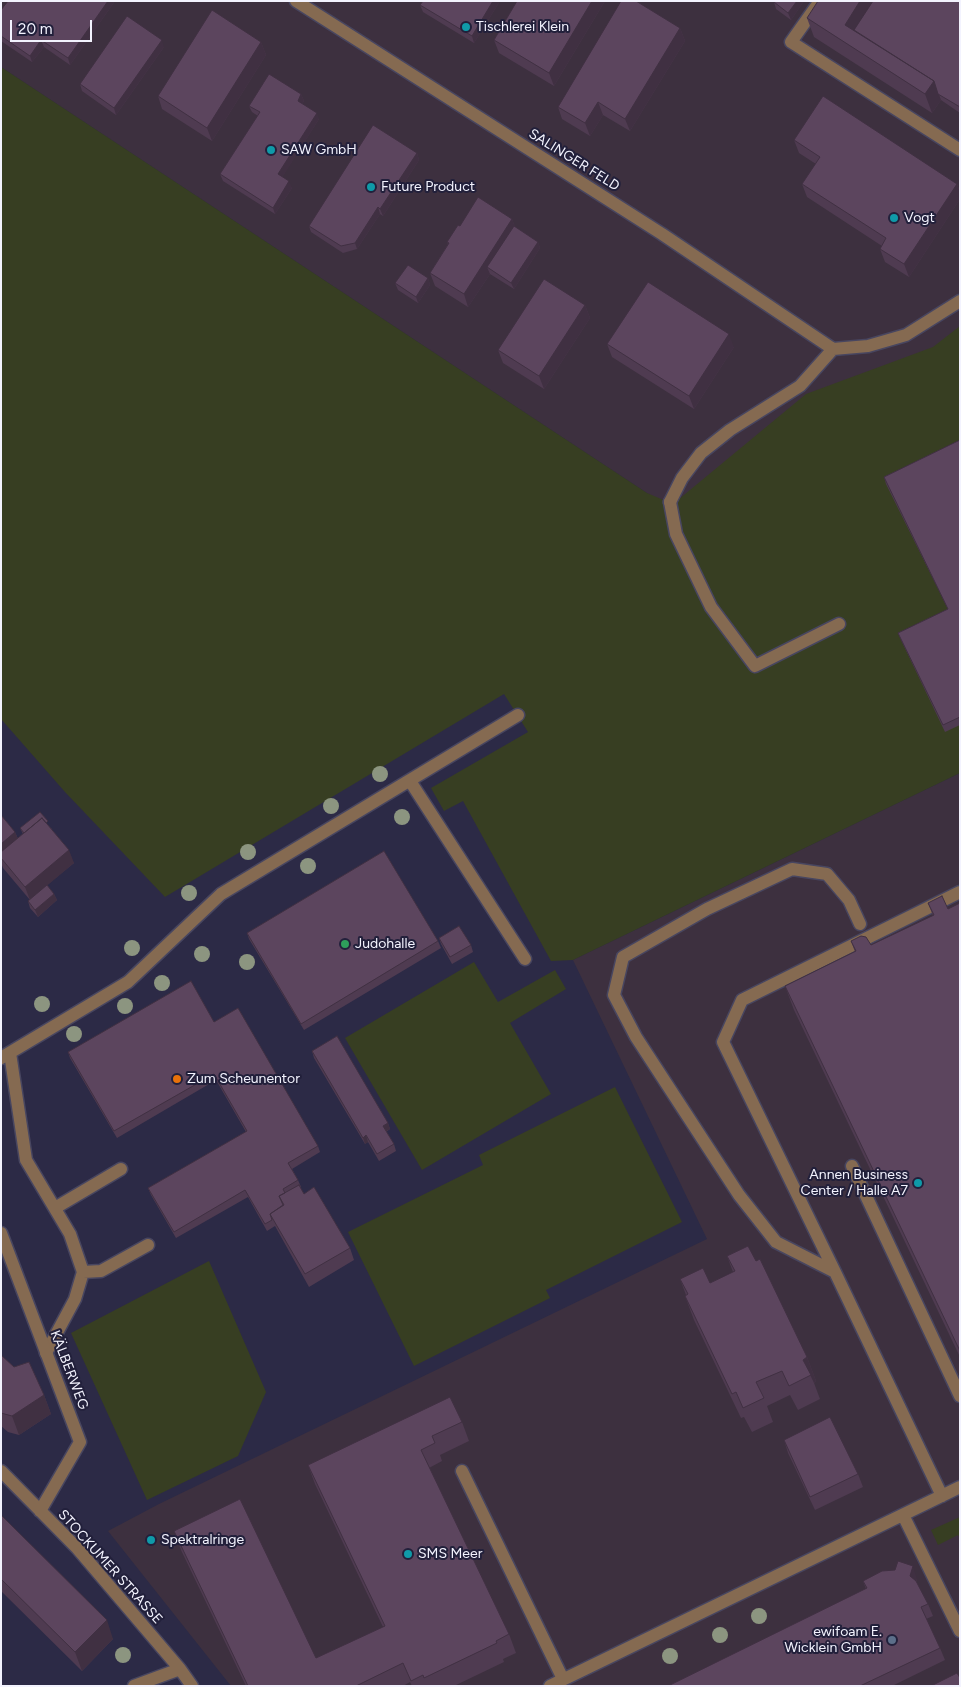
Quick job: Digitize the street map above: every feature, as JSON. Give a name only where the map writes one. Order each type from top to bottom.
[{"type":"street","name":"SALINGER FELD","points":[[296,1],[662,234],[833,349]]},
{"type":"street","points":[[820,1],[791,42],[960,150]]},
{"type":"street","points":[[839,624],[755,666],[712,608],[676,534],[670,502],[682,478],[701,453],[730,430],[800,386],[833,349],[868,346],[906,335],[960,301]]},
{"type":"street","points":[[46,1353],[75,1299],[83,1272],[70,1234],[26,1160],[6,1055],[128,982],[221,894],[518,715]]},
{"type":"street","points":[[410,781],[525,959]]},
{"type":"street","points":[[835,1272],[776,1242],[740,1195],[636,1037],[614,995],[623,957],[707,909],[792,869],[827,874],[849,900],[860,924]]},
{"type":"street","points":[[942,1496],[723,1042],[742,1000],[960,892]]},
{"type":"street","points":[[852,1166],[960,1396]]},
{"type":"street","points":[[55,1208],[122,1169]]},
{"type":"street","name":"KÄLBERWEG","points":[[1,1233],[80,1442],[40,1511]]},
{"type":"street","points":[[83,1272],[101,1271],[148,1245]]},
{"type":"street","name":"STOCKUMER STRASSE","points":[[1,1471],[77,1548],[180,1669],[191,1685]]},
{"type":"street","points":[[462,1471],[563,1679]]},
{"type":"street","points":[[550,1686],[960,1487]]},
{"type":"street","points":[[903,1516],[960,1631]]},
{"type":"street","points":[[134,1686],[180,1669]]},
{"type":"shaded area","points":[[1,1],[960,1],[960,751],[647,493],[1,67]]},
{"type":"shaded area","points":[[960,773],[960,1686],[231,1686],[108,1531],[159,1504],[707,1239],[573,960]]},
{"type":"green space","points":[[1,67],[647,493],[673,504],[806,394],[933,347],[960,326],[960,773],[573,960],[551,961],[463,801],[444,811],[431,788],[528,732],[504,694],[165,897],[65,792],[1,719]]},
{"type":"green space","points":[[474,962],[498,1002],[555,970],[566,989],[510,1023],[551,1094],[422,1170],[345,1038]]},
{"type":"green space","points":[[615,1087],[682,1222],[546,1290],[550,1298],[414,1366],[348,1232],[483,1165],[479,1155]]},
{"type":"green space","points":[[209,1261],[266,1392],[238,1456],[147,1500],[71,1333]]},
{"type":"green space","points":[[960,1517],[960,1538],[958,1535],[938,1545],[931,1530]]},
{"type":"building","points":[[8,1],[108,1],[68,58],[41,40],[30,56],[1,36],[1,10]]},
{"type":"building","name":"Tischlerei Klein","points":[[423,1],[493,1],[472,36],[420,5]]},
{"type":"building","points":[[517,1],[592,1],[549,73],[494,40]]},
{"type":"building","points":[[621,1],[636,1],[680,28],[625,119],[598,102],[585,123],[558,107]]},
{"type":"building","points":[[775,1],[797,1],[788,13]]},
{"type":"building","points":[[818,1],[860,1],[845,25],[934,81],[925,94],[807,18]]},
{"type":"building","points":[[873,1],[960,1],[960,107],[938,94],[934,81],[854,30]]},
{"type":"building","points":[[212,10],[261,42],[207,128],[158,96]]},
{"type":"building","points":[[127,16],[162,40],[114,108],[80,84]]},
{"type":"building","name":"SAW GmbH","points":[[269,74],[301,94],[298,101],[317,113],[278,174],[289,181],[273,208],[220,174],[260,112],[249,106]]},
{"type":"building","name":"Vogt","points":[[823,96],[957,184],[904,264],[880,249],[886,238],[802,184],[820,157],[794,140]]},
{"type":"building","name":"Future Product","points":[[373,125],[417,153],[355,243],[341,246],[309,226]]},
{"type":"building","points":[[478,197],[512,219],[464,294],[430,273],[449,243],[447,242],[458,225],[460,226]]},
{"type":"building","points":[[514,226],[538,242],[511,283],[487,267]]},
{"type":"building","points":[[408,265],[428,278],[416,297],[395,283]]},
{"type":"building","points":[[544,279],[585,305],[539,376],[498,350]]},
{"type":"building","points":[[648,282],[729,334],[689,396],[607,344]]},
{"type":"building","points":[[960,440],[960,717],[943,725],[898,633],[948,609],[884,477]]},
{"type":"building","points":[[40,812],[48,821],[46,823],[42,818],[24,833],[20,828]]},
{"type":"building","points":[[1,815],[15,832],[1,844]]},
{"type":"building","points":[[42,818],[69,850],[25,887],[1,858],[1,852]]},
{"type":"building","name":"Judohalle","points":[[384,851],[438,941],[301,1024],[247,933]]},
{"type":"building","points":[[47,885],[54,894],[35,910],[28,901]]},
{"type":"building","name":"Annen Business Center / Halle A7","points":[[942,896],[948,909],[960,903],[960,1351],[785,986],[856,951],[851,941],[861,936],[866,937],[871,945],[934,915],[928,903]]},
{"type":"building","points":[[459,926],[471,945],[450,957],[439,938]]},
{"type":"building","points":[[191,981],[214,1022],[238,1008],[318,1146],[288,1163],[298,1180],[283,1189],[285,1193],[279,1196],[283,1205],[270,1214],[272,1220],[265,1224],[245,1190],[174,1232],[148,1188],[247,1131],[214,1074],[114,1131],[68,1052]]},
{"type":"building","points":[[337,1036],[388,1123],[383,1126],[394,1144],[377,1154],[366,1135],[363,1138],[312,1051]]},
{"type":"building","points":[[299,1185],[304,1194],[314,1187],[350,1248],[305,1274],[270,1214],[284,1205],[279,1196]]},
{"type":"building","points":[[748,1246],[756,1261],[760,1259],[807,1357],[803,1360],[811,1375],[789,1386],[782,1371],[756,1382],[764,1398],[743,1408],[736,1392],[732,1394],[685,1296],[688,1294],[680,1279],[703,1268],[710,1283],[735,1271],[727,1256]]},
{"type":"building","points":[[1,1355],[14,1367],[29,1362],[44,1395],[12,1416],[1,1413]]},
{"type":"building","name":"SMS Meer","points":[[450,1397],[462,1422],[432,1436],[435,1443],[421,1450],[509,1634],[496,1641],[497,1643],[424,1678],[423,1675],[411,1681],[403,1663],[356,1686],[248,1686],[174,1531],[240,1499],[316,1658],[385,1626],[308,1465]]},
{"type":"building","points":[[830,1417],[858,1474],[810,1497],[784,1440]]},
{"type":"building","points":[[1,1515],[107,1620],[75,1652],[1,1579]]},
{"type":"building","points":[[898,1561],[913,1566],[910,1576],[916,1581],[928,1604],[921,1607],[940,1648],[860,1686],[668,1686],[867,1588],[863,1581],[882,1571],[895,1570]]},
{"type":"building","points":[[957,1673],[960,1678],[960,1686],[931,1686]]},
{"type":"place","name":"Tischlerei Klein","points":[[466,27]]},
{"type":"place","name":"SAW GmbH","points":[[271,150]]},
{"type":"place","name":"Future Product","points":[[371,187]]},
{"type":"place","name":"Vogt","points":[[894,218]]},
{"type":"place","name":"Judohalle","points":[[345,944]]},
{"type":"place","name":"Zum Scheunentor","points":[[177,1079]]},
{"type":"place","name":"Annen Business Center / Halle A7","points":[[918,1183]]},
{"type":"place","name":"Spektralringe","points":[[151,1540]]},
{"type":"place","name":"SMS Meer","points":[[408,1554]]},
{"type":"place","name":"ewifoam E. Wicklein GmbH","points":[[892,1640]]}]
